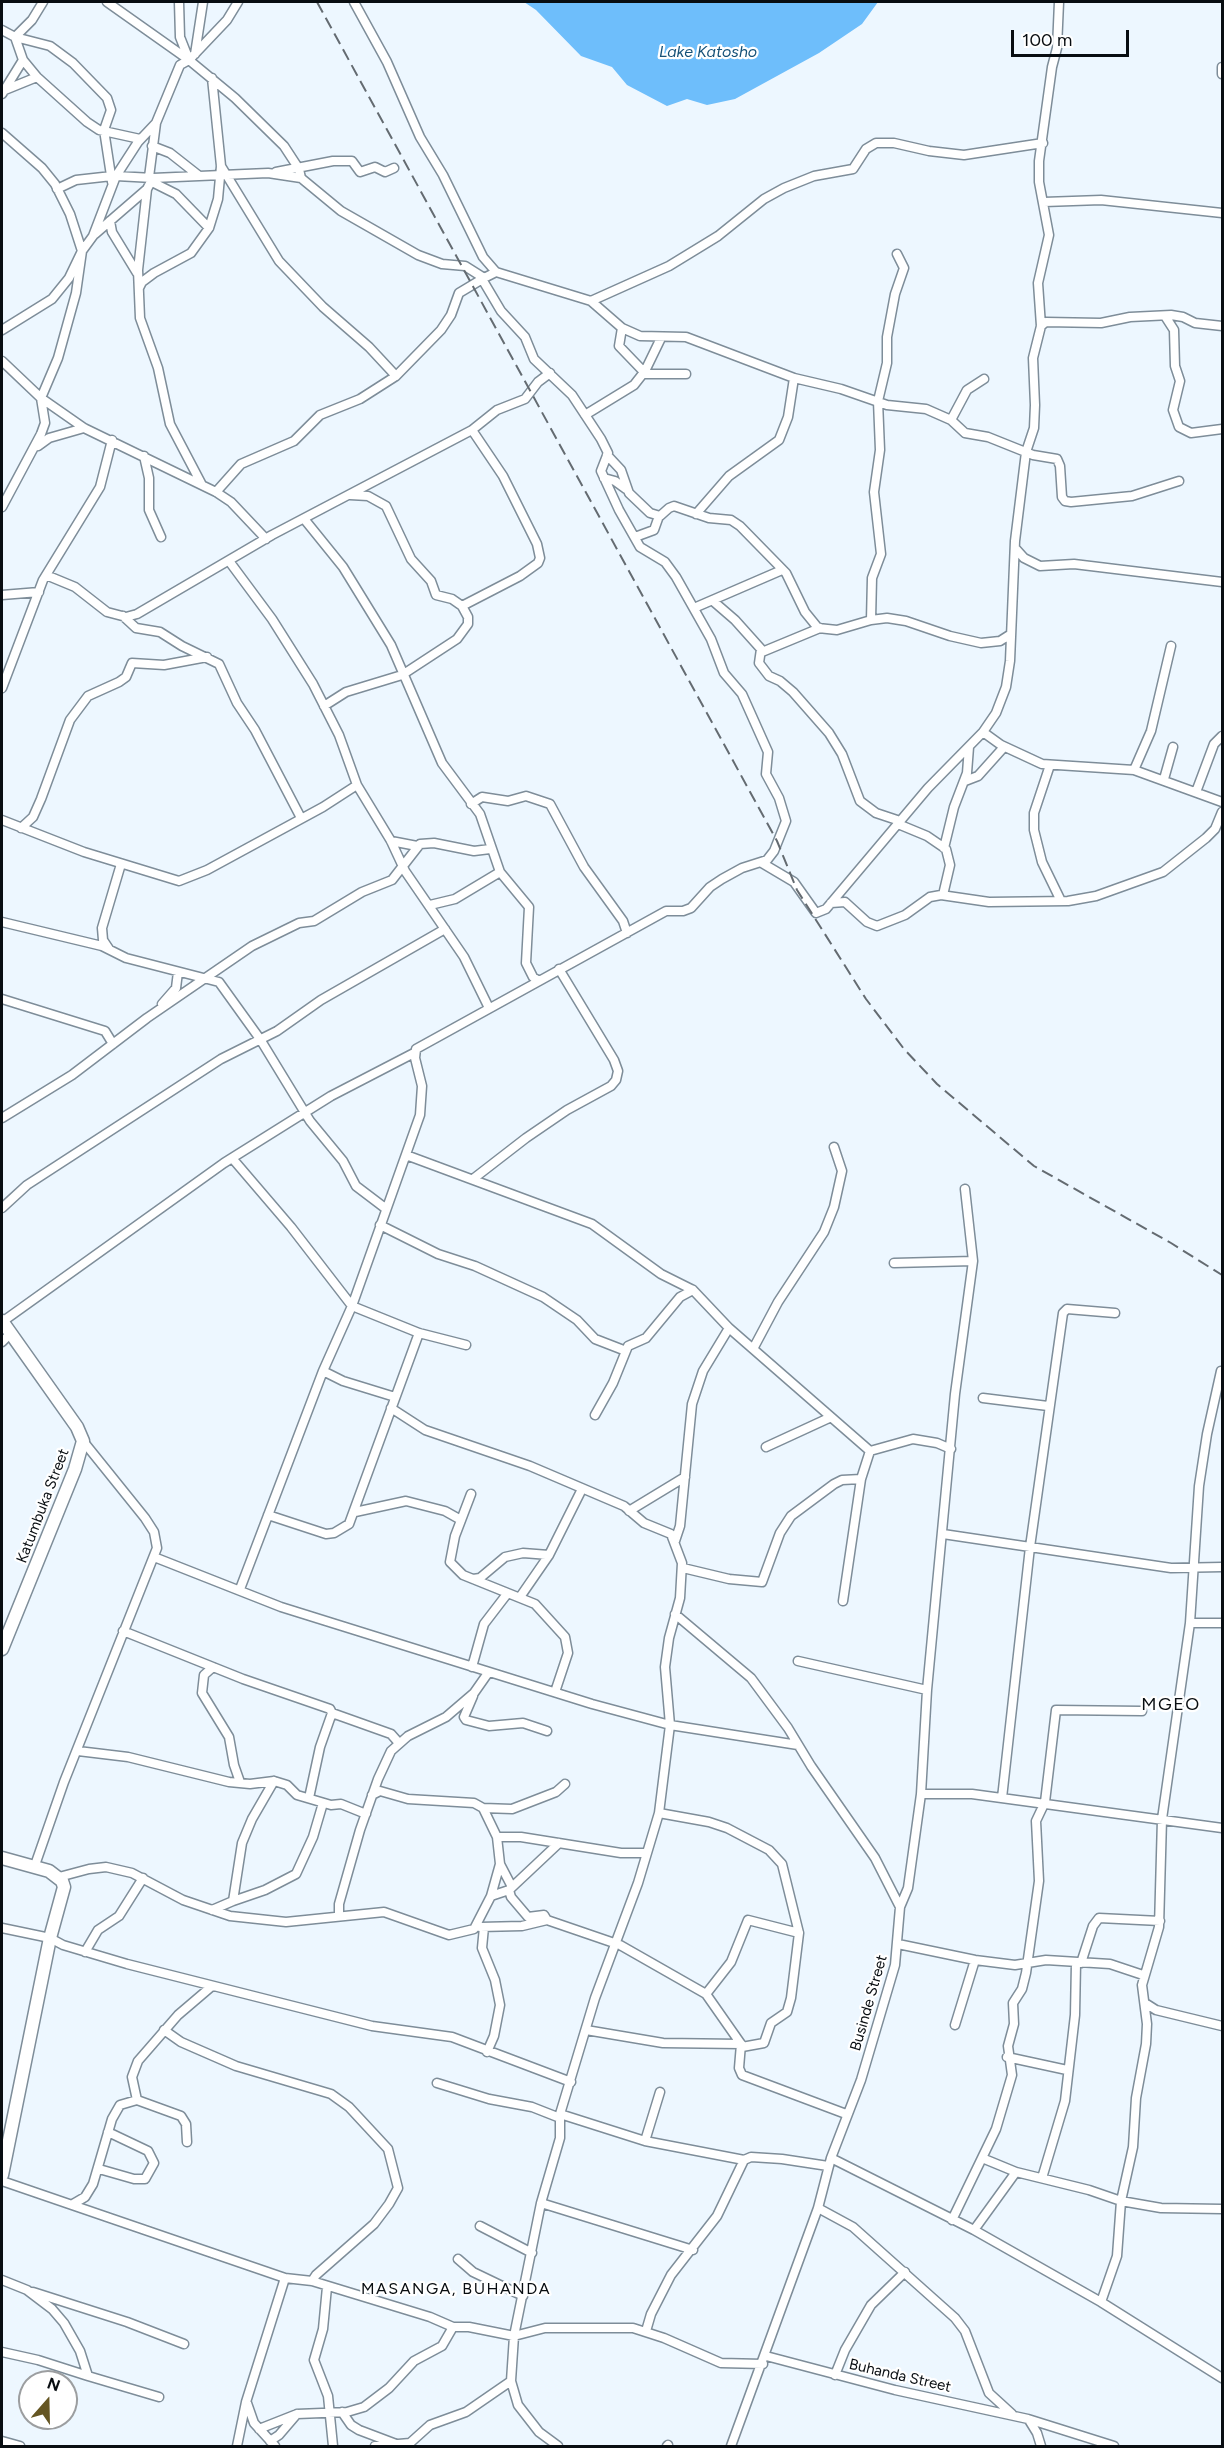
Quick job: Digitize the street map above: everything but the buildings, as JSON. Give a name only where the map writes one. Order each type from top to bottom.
[{"type":"main road","name":"Katumbuka Street","points":[[2,1322],[6,1338],[77,1427],[83,1441],[75,1469],[2,1649]]},
{"type":"main road","points":[[2,1858],[49,1871],[59,1878],[63,1887],[50,1938],[2,2175]]},
{"type":"street","points":[[15,37],[32,20],[43,2]]},
{"type":"street","points":[[107,2],[192,57]]},
{"type":"street","points":[[2,1322],[232,1158],[331,1096],[414,1053],[421,1046],[666,910],[683,911],[692,908],[710,887],[722,879],[742,868],[762,863],[774,851],[786,824],[786,814],[766,774],[768,755],[766,748],[738,686],[724,673],[711,639],[665,562],[642,549],[635,537],[604,478],[601,467],[607,455],[606,448],[564,386],[534,359],[525,337],[501,310],[483,278],[465,266],[442,264],[418,255],[341,211],[300,173],[277,139],[192,57],[180,37],[179,2]]},
{"type":"street","points":[[192,57],[204,2]]},
{"type":"street","points":[[201,483],[170,424],[158,368],[140,318],[138,273],[156,123],[180,65],[192,57],[227,20],[238,2]]},
{"type":"street","points":[[354,2],[387,62],[409,117],[442,175],[476,246],[486,262],[496,272],[591,301],[622,328],[639,336],[686,337],[794,378],[878,401],[926,409],[951,420],[965,434],[988,437],[1026,452],[1058,461],[1062,497],[1071,502],[1132,496],[1179,481]]},
{"type":"street","points":[[762,863],[794,882],[816,913],[826,909],[899,823],[983,732],[996,713],[1006,687],[1015,548],[1026,452],[1034,428],[1033,358],[1041,326],[1038,283],[1049,236],[1039,182],[1052,67],[1057,48],[1059,2]]},
{"type":"street","points":[[2,30],[15,37],[50,46],[73,63],[107,98],[111,110],[104,130],[113,178]]},
{"type":"street","points":[[15,37],[23,60],[37,77],[87,122],[170,153],[198,174]]},
{"type":"street","points":[[3,92],[23,60]]},
{"type":"street","points":[[1222,67],[1222,74]]},
{"type":"street","points":[[3,92],[37,77]]},
{"type":"street","points":[[139,289],[147,278],[191,253],[209,228],[218,199],[223,171],[212,78]]},
{"type":"street","points":[[93,236],[113,178],[140,140],[156,123]]},
{"type":"street","points":[[2,133],[42,168],[57,189],[70,214],[82,251],[76,293],[58,358],[41,398],[45,423],[2,507]]},
{"type":"street","points":[[591,301],[669,266],[718,236],[764,199],[784,188],[814,176],[853,169],[866,149],[876,142],[894,143],[928,152],[964,155],[1043,143]]},
{"type":"street","points":[[57,189],[76,180],[113,178],[150,182],[223,171],[300,173],[333,160],[352,161],[360,172],[377,167],[385,172],[394,168]]},
{"type":"street","points":[[223,171],[279,261],[322,307],[369,347],[396,376]]},
{"type":"street","points":[[150,182],[176,194],[209,228]]},
{"type":"street","points":[[2,330],[52,299],[69,278],[82,251],[93,236],[150,182]]},
{"type":"street","points":[[1044,202],[1101,200],[1222,213]]},
{"type":"street","points":[[110,221],[112,232],[138,273]]},
{"type":"street","points":[[870,620],[872,578],[881,554],[874,492],[880,450],[878,401],[887,363],[887,337],[894,300],[904,268],[897,254]]},
{"type":"street","points":[[216,492],[241,464],[294,441],[320,416],[360,399],[396,376],[441,330],[459,293],[496,272]]},
{"type":"street","points":[[1041,326],[1046,322],[1101,323],[1130,317],[1178,315],[1195,323],[1222,326]]},
{"type":"street","points":[[1165,316],[1174,330],[1174,366],[1180,381],[1173,410],[1179,427],[1191,433],[1222,429]]},
{"type":"street","points":[[622,328],[619,346],[644,373],[686,374]]},
{"type":"street","points":[[585,415],[634,385],[644,373],[661,338]]},
{"type":"street","points":[[2,361],[41,398],[84,428],[201,483],[231,502],[266,539]]},
{"type":"street","points":[[46,574],[75,587],[107,612],[130,616],[266,539],[472,430],[497,410],[525,399],[538,382],[550,373]]},
{"type":"street","points":[[696,514],[729,476],[779,440],[788,417],[794,378]]},
{"type":"street","points":[[951,420],[966,390],[984,379]]},
{"type":"street","points":[[33,450],[42,441],[84,428]]},
{"type":"street","points":[[462,606],[520,576],[538,563],[540,558],[537,544],[503,476],[472,430]]},
{"type":"street","points":[[2,688],[46,574],[100,487],[112,440]]},
{"type":"street","points":[[607,455],[621,470],[626,489]]},
{"type":"street","points":[[144,456],[149,478],[149,510],[161,537]]},
{"type":"street","points":[[604,478],[615,481],[626,489],[644,509],[659,516]]},
{"type":"street","points":[[324,706],[346,692],[402,675],[463,633],[468,617],[462,606],[452,599],[436,595],[431,581],[411,559],[386,506],[368,496],[349,495]]},
{"type":"street","points":[[635,537],[654,530],[659,516],[674,506],[696,514],[730,520],[740,526],[782,570],[792,584],[805,612],[820,628]]},
{"type":"street","points":[[305,520],[343,567],[391,645],[402,675],[437,745],[442,763],[487,830],[490,849],[500,872],[529,908],[526,963],[533,977],[540,981]]},
{"type":"street","points":[[1015,548],[1028,561],[1046,567],[1074,564],[1222,582]]},
{"type":"street","points":[[229,561],[272,619],[324,706],[339,735],[357,785],[403,865],[464,957],[489,1008]]},
{"type":"street","points":[[1014,576],[1028,561]]},
{"type":"street","points":[[694,608],[782,570]]},
{"type":"street","points":[[2,595],[39,592]]},
{"type":"street","points":[[713,601],[742,627],[762,652]]},
{"type":"street","points":[[123,616],[136,628],[160,632],[182,646],[207,657],[222,669],[237,703],[255,730],[301,818]]},
{"type":"street","points":[[944,848],[927,836],[876,813],[860,801],[834,740],[793,692],[780,681],[769,676],[759,661],[762,652],[820,628],[837,630],[870,620],[906,621],[950,636],[981,642],[1000,641],[1011,634]]},
{"type":"street","points":[[1134,770],[1149,738],[1171,646]]},
{"type":"street","points":[[21,828],[33,817],[70,720],[88,696],[119,682],[126,676],[132,663],[164,665],[207,657]]},
{"type":"street","points":[[983,732],[1004,747],[1030,760],[1050,765],[1134,770],[1222,801]]},
{"type":"street","points":[[1196,792],[1214,744],[1222,736]]},
{"type":"street","points":[[943,895],[950,865],[944,848],[954,807],[965,781],[969,747]]},
{"type":"street","points":[[965,781],[978,776],[1004,747]]},
{"type":"street","points":[[1164,779],[1173,747]]},
{"type":"street","points":[[1050,765],[1034,813],[1034,830],[1042,862],[1061,901]]},
{"type":"street","points":[[2,820],[121,864],[167,879],[183,880],[201,873],[357,785]]},
{"type":"street","points":[[471,804],[482,797],[508,801],[528,796],[550,804],[584,867],[623,921],[627,933]]},
{"type":"street","points":[[830,903],[845,902],[867,922],[882,926],[905,915],[930,897],[943,895],[989,902],[1061,901],[1109,894],[1164,872],[1215,829],[1222,812]]},
{"type":"street","points":[[391,841],[417,846],[434,843],[456,849],[490,849]]},
{"type":"street","points":[[2,1118],[72,1075],[147,1018],[252,946],[299,923],[314,921],[362,892],[392,880],[417,846]]},
{"type":"street","points":[[110,950],[103,940],[102,928],[121,864]]},
{"type":"street","points":[[430,906],[455,899],[500,872]]},
{"type":"street","points":[[2,922],[110,950],[126,958],[206,978],[221,985],[260,1039],[310,1121],[343,1161],[356,1186],[385,1208]]},
{"type":"street","points":[[2,1208],[27,1185],[105,1137],[221,1059],[296,1019],[321,1000],[445,929]]},
{"type":"street","points":[[472,1179],[526,1138],[567,1110],[611,1086],[616,1080],[618,1071],[614,1060],[559,969]]},
{"type":"street","points":[[147,1018],[171,995],[178,983],[178,972]]},
{"type":"street","points":[[2,999],[105,1031],[114,1044]]},
{"type":"street","points":[[240,1589],[323,1371],[352,1306],[423,1106],[422,1086],[414,1053]]},
{"type":"street","points":[[753,1349],[766,1322],[824,1232],[842,1181],[842,1171],[834,1147]]},
{"type":"street","points":[[406,1155],[592,1224],[661,1274],[693,1290],[729,1328],[829,1418],[870,1451],[877,1451],[913,1439],[938,1443],[951,1449]]},
{"type":"street","points":[[232,1158],[291,1227],[352,1306],[419,1333],[466,1345]]},
{"type":"street","points":[[900,1907],[909,1888],[921,1794],[927,1690],[951,1449],[973,1261],[965,1189]]},
{"type":"street","points":[[380,1225],[438,1254],[475,1266],[534,1292],[562,1308],[595,1340],[626,1351]]},
{"type":"street","points":[[894,1263],[973,1261]]},
{"type":"street","points":[[595,1415],[631,1344],[646,1338],[680,1297],[693,1290]]},
{"type":"street","points":[[1002,1798],[1030,1547],[1048,1406],[1064,1310],[1115,1313]]},
{"type":"street","points":[[675,1541],[680,1526],[688,1422],[696,1386],[729,1328]]},
{"type":"street","points":[[268,1515],[329,1534],[346,1526],[355,1512],[419,1333]]},
{"type":"street","points":[[323,1371],[343,1381],[395,1397]]},
{"type":"street","points":[[1101,2302],[1117,2256],[1120,2205],[1133,2147],[1136,2098],[1147,2024],[1143,1975],[1160,1921],[1162,1819],[1190,1623],[1198,1486],[1221,1371]]},
{"type":"street","points":[[983,1398],[1048,1406]]},
{"type":"street","points":[[391,1408],[425,1430],[530,1466],[629,1510],[644,1523],[665,1530],[675,1541],[683,1568],[665,1667],[670,1725],[659,1813],[586,2030],[560,2116],[560,2138],[541,2203],[514,2336],[511,2381],[523,2415],[539,2432],[558,2446]]},
{"type":"street","points":[[766,1447],[829,1418]]},
{"type":"street","points":[[34,1868],[64,1782],[154,1557],[157,1541],[151,1525],[83,1441]]},
{"type":"street","points":[[843,1601],[861,1479],[870,1451]]},
{"type":"street","points":[[629,1510],[685,1477]]},
{"type":"street","points":[[683,1568],[729,1579],[762,1582],[780,1533],[791,1516],[834,1484],[842,1480],[861,1479]]},
{"type":"street","points":[[520,1597],[549,1556],[582,1489]]},
{"type":"street","points":[[471,1494],[461,1520],[450,1562],[458,1572],[472,1579],[535,1604],[565,1637],[568,1653],[555,1692]]},
{"type":"street","points":[[355,1512],[406,1501],[445,1510],[461,1520]]},
{"type":"street","points":[[943,1534],[1171,1568],[1222,1567]]},
{"type":"street","points":[[472,1579],[480,1578],[505,1557],[523,1553],[549,1556]]},
{"type":"street","points":[[154,1557],[281,1606],[555,1692],[670,1725],[798,1745]]},
{"type":"street","points":[[472,1667],[484,1624],[493,1609],[507,1594]]},
{"type":"street","name":"Businde Street","points":[[675,1614],[751,1678],[884,1873],[900,1907],[895,1965],[861,2080],[846,2114],[829,2162],[818,2208],[731,2446]]},
{"type":"street","points":[[1190,1623],[1222,1623]]},
{"type":"street","points":[[123,1631],[213,1667],[330,1709],[332,1713],[391,1734],[399,1743]]},
{"type":"street","points":[[798,1661],[927,1690]]},
{"type":"street","points":[[213,1667],[204,1675],[202,1693],[229,1737],[240,1782]]},
{"type":"street","points":[[488,1672],[474,1693],[464,1717],[466,1720],[489,1725],[523,1723],[547,1731]]},
{"type":"street","points":[[339,1916],[339,1904],[366,1814],[391,1751],[399,1743],[446,1717],[474,1693]]},
{"type":"street","points":[[952,2220],[998,2125],[1012,2075],[1007,2057],[1014,2024],[1013,2003],[1023,1985],[1027,1964],[1039,1881],[1036,1821],[1045,1803],[1056,1710],[1142,1711]]},
{"type":"street","points":[[309,1798],[320,1747],[332,1713]]},
{"type":"street","points":[[78,1751],[128,1757],[210,1779],[240,1782],[274,1781],[286,1785],[297,1795],[323,1803],[341,1804],[366,1814]]},
{"type":"street","points":[[233,1901],[242,1843],[252,1819],[274,1781]]},
{"type":"street","points":[[372,1795],[380,1791],[408,1799],[474,1803],[483,1808],[512,1809],[556,1792],[565,1784]]},
{"type":"street","points":[[921,1794],[950,1792],[1222,1828]]},
{"type":"street","points":[[211,1910],[266,1890],[296,1874],[313,1837],[323,1803]]},
{"type":"street","points":[[483,1808],[497,1838],[500,1864],[517,1906],[528,1917],[541,1914],[547,1920],[628,1950],[706,1994],[742,2046],[739,2068],[742,2075],[846,2114]]},
{"type":"street","points":[[586,2030],[663,2043],[742,2046],[764,2043],[771,2023],[787,2012],[800,1943],[784,1871],[775,1854],[742,1835],[709,1822],[659,1813]]},
{"type":"street","points":[[497,1838],[516,1837],[621,1852],[646,1853]]},
{"type":"street","points":[[491,1896],[510,1888],[559,1843]]},
{"type":"street","points":[[487,2052],[494,2036],[500,2005],[495,1980],[482,1948],[480,1927],[500,1864]]},
{"type":"street","points":[[59,1878],[89,1869],[106,1867],[144,1878],[183,1900],[211,1910],[230,1916],[272,1922],[384,1912],[449,1935],[464,1933],[480,1927],[522,1926],[547,1920]]},
{"type":"street","points":[[85,1952],[98,1930],[119,1916],[144,1878]]},
{"type":"street","points":[[1042,2178],[1065,2101],[1075,2015],[1078,1963],[1093,1926],[1099,1918],[1160,1921]]},
{"type":"street","points":[[706,1994],[724,1974],[734,1957],[748,1920],[799,1933]]},
{"type":"street","points":[[2,1928],[50,1938],[85,1952],[372,2026],[445,2035],[571,2082]]},
{"type":"street","points":[[898,1944],[975,1960],[1027,1964],[1046,1960],[1110,1964],[1143,1975]]},
{"type":"street","points":[[955,2025],[975,1960]]},
{"type":"street","points":[[137,2100],[132,2086],[134,2068],[187,2006],[212,1986]]},
{"type":"street","points":[[1144,2000],[1146,2006],[1156,2010],[1222,2026]]},
{"type":"street","points":[[1147,2024],[1156,2010]]},
{"type":"street","points":[[165,2031],[181,2042],[236,2066],[331,2094],[349,2107],[388,2149],[398,2187],[389,2204],[374,2224],[312,2281]]},
{"type":"street","points":[[1007,2057],[1067,2070]]},
{"type":"street","points":[[437,2083],[489,2099],[532,2107],[645,2141],[744,2160],[751,2157],[829,2162],[974,2230],[1221,2374]]},
{"type":"street","points":[[645,2141],[660,2092]]},
{"type":"street","points":[[73,2204],[89,2192],[99,2169],[108,2132],[120,2105],[137,2100],[184,2118],[188,2142]]},
{"type":"street","points":[[99,2169],[134,2179],[145,2179],[154,2163],[148,2151],[108,2132]]},
{"type":"street","points":[[982,2158],[1016,2172],[1110,2197],[1120,2205],[1222,2209]]},
{"type":"street","points":[[646,2331],[660,2295],[676,2269],[693,2250],[726,2202],[744,2160]]},
{"type":"street","points":[[974,2230],[1016,2172]]},
{"type":"street","points":[[2,2181],[285,2278],[312,2281],[430,2317],[453,2327],[469,2327],[514,2336]]},
{"type":"street","points":[[541,2203],[693,2250]]},
{"type":"street","points":[[818,2208],[849,2224],[905,2272],[965,2331],[989,2393],[1015,2416]]},
{"type":"street","points":[[480,2226],[532,2253]]},
{"type":"street","points":[[458,2259],[473,2272],[523,2296]]},
{"type":"street","points":[[835,2375],[845,2350],[871,2305],[905,2272]]},
{"type":"street","points":[[237,2446],[246,2402],[285,2278]]},
{"type":"street","points":[[2,2280],[30,2292],[128,2322],[184,2344]]},
{"type":"street","points":[[327,2287],[323,2329],[314,2360],[328,2396],[333,2446]]},
{"type":"street","points":[[30,2292],[52,2309],[64,2323],[80,2351],[88,2376]]},
{"type":"street","points":[[259,2429],[297,2414],[360,2409],[381,2396],[414,2361],[442,2346],[453,2327]]},
{"type":"street","name":"Buhanda Street","points":[[514,2336],[545,2328],[633,2328],[646,2331],[721,2362],[764,2360],[835,2375],[1029,2419],[1114,2446]]},
{"type":"street","points":[[2,2352],[39,2360],[159,2397]]},
{"type":"street","points":[[375,2446],[410,2443],[430,2425],[466,2412],[511,2381]]},
{"type":"street","points":[[986,2409],[989,2393]]},
{"type":"street","points":[[246,2402],[254,2423],[272,2444],[297,2414]]},
{"type":"street","points":[[342,2412],[351,2425],[359,2430],[396,2444]]},
{"type":"street","points":[[1029,2419],[1041,2446]]},
{"type":"street","points":[[2,2441],[15,2446]]},
{"type":"water","name":"Lake Katosho","points":[[524,2],[878,2],[862,24],[819,53],[735,99],[707,105],[687,99],[667,106],[627,85],[612,67],[581,56],[536,10]]},
{"type":"railway","points":[[317,2],[777,841],[797,890],[866,999],[904,1049],[937,1084],[1034,1166],[1171,1243],[1222,1275]]},
{"type":"district","name":"MGEO","points":[[1171,1705]]},
{"type":"district","name":"MASANGA, BUHANDA","points":[[456,2289]]}]
